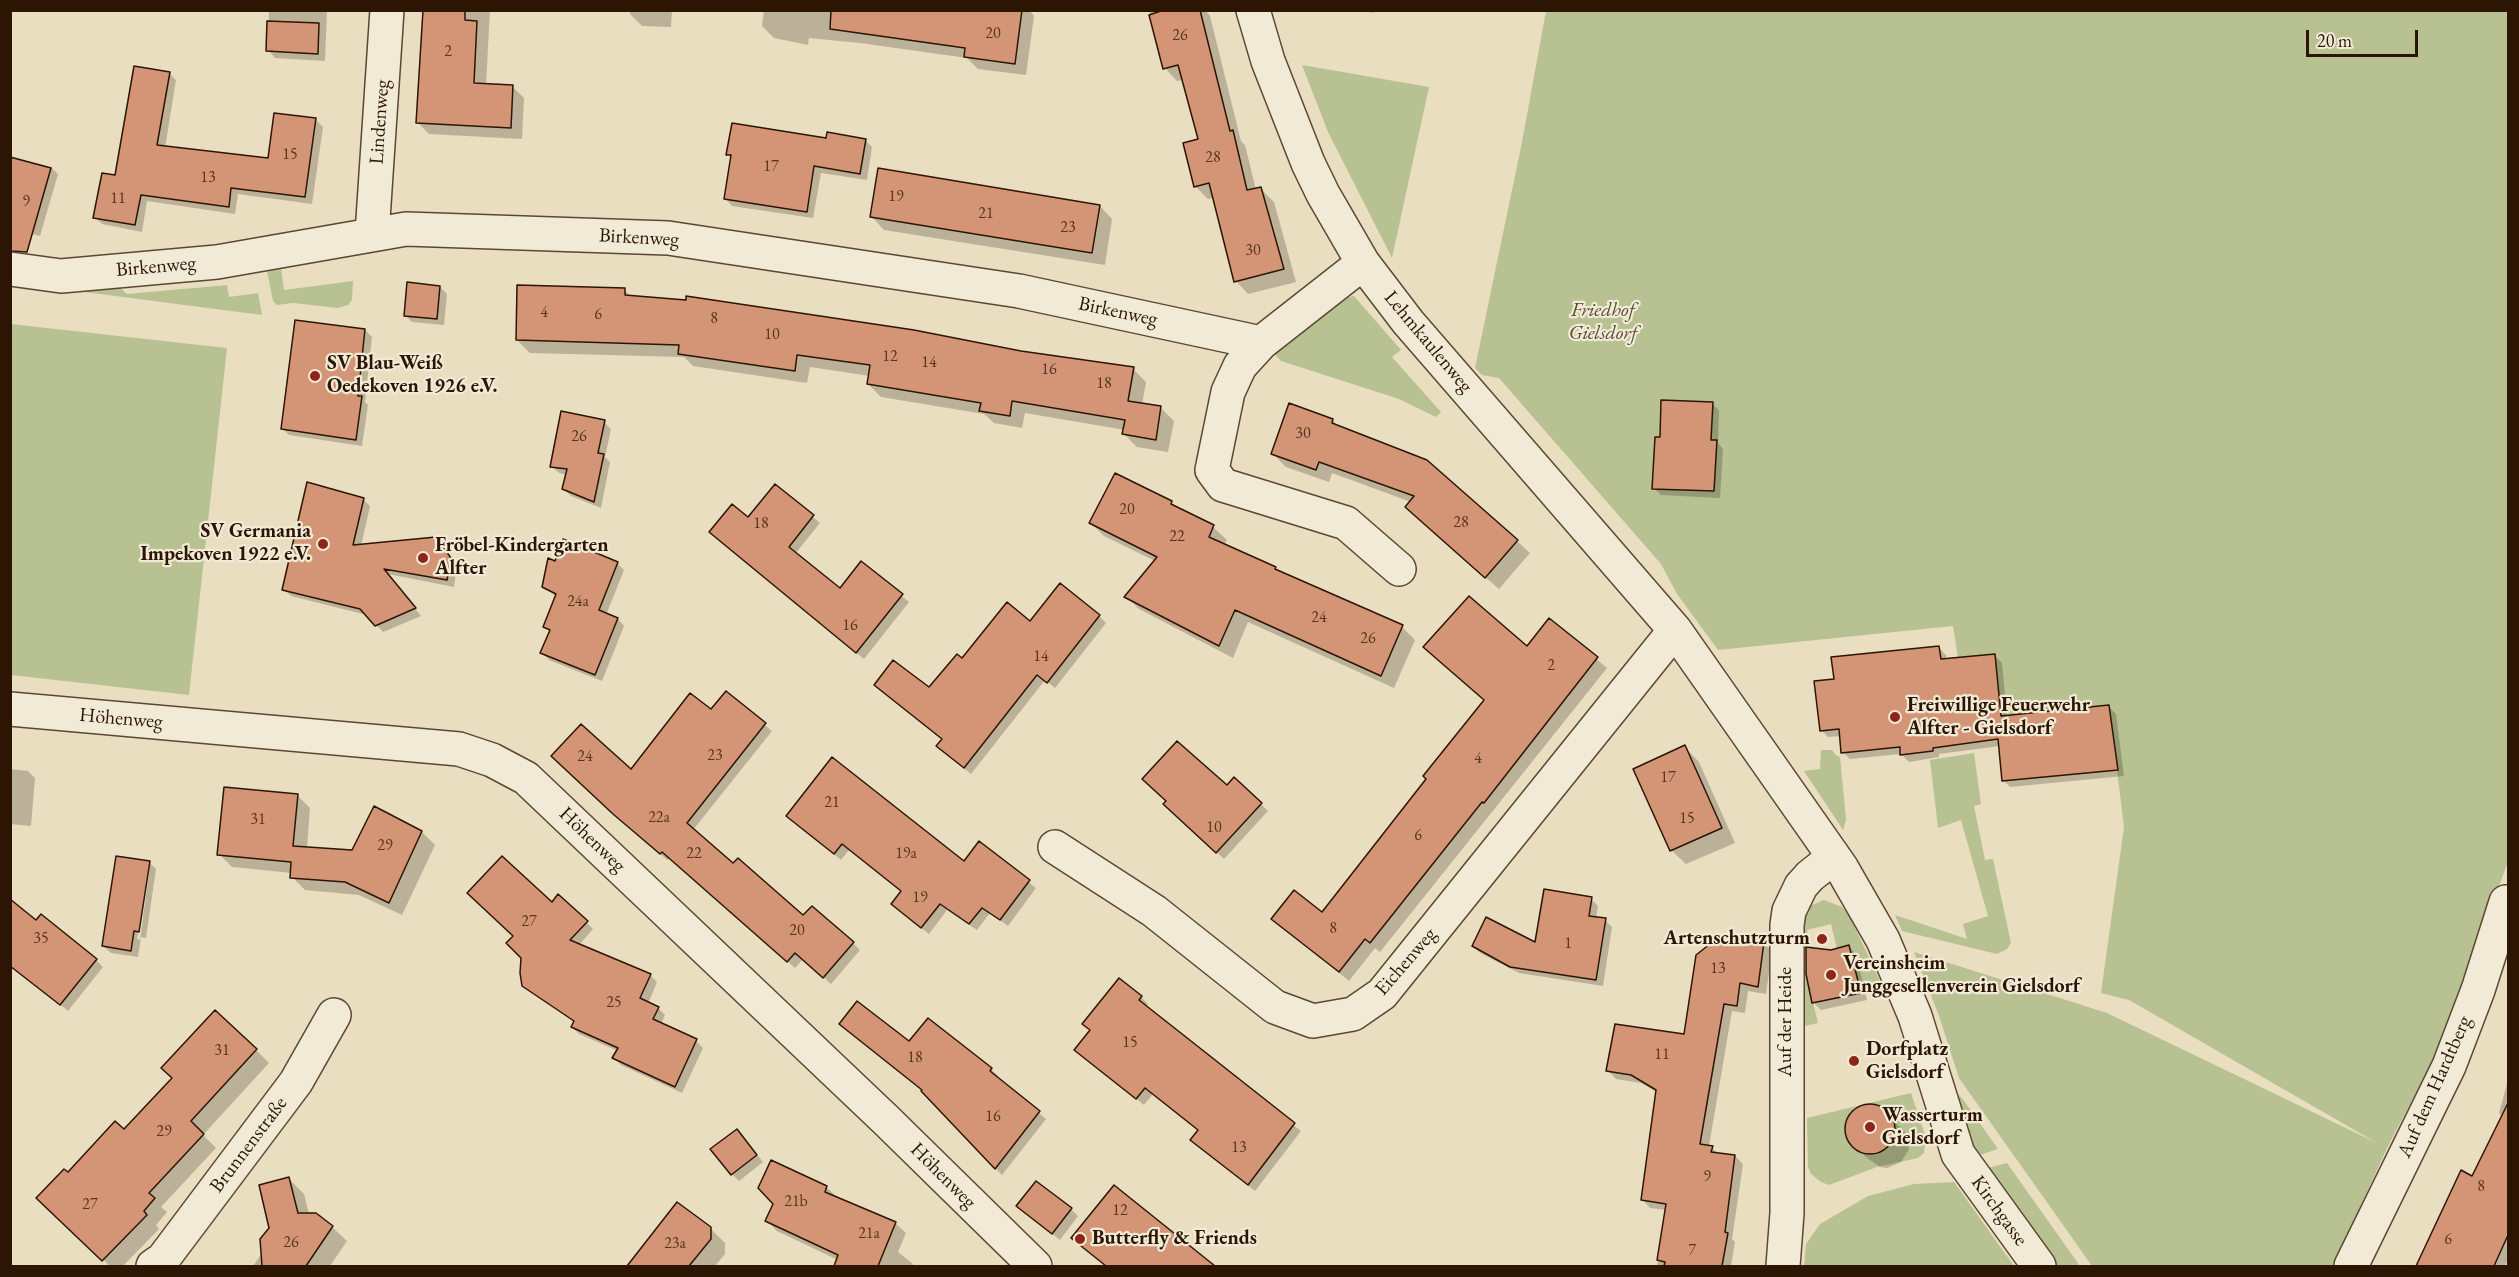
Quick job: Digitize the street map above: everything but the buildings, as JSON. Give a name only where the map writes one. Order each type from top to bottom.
[{"type":"street","name":"Lindenweg","points":[[372,234],[387,10]]},
{"type":"street","name":"Lehmkaulenweg","points":[[1253,10],[1268,61],[1308,163],[1363,263],[1408,322],[1675,630]]},
{"type":"street","name":"Birkenweg","points":[[10,269],[61,276],[217,261],[406,229],[668,238],[1019,291],[1261,343]]},
{"type":"street","points":[[1363,263],[1261,343],[1240,366],[1230,385],[1212,470],[1223,485],[1346,523],[1399,569]]},
{"type":"street","points":[[1675,630],[1834,858]]},
{"type":"street","name":"Eichenweg","points":[[1055,847],[1154,911],[1275,1007],[1313,1021],[1353,1014],[1382,994],[1675,630]]},
{"type":"street","name":"Höhenweg","points":[[10,709],[459,749],[492,760],[526,778],[886,1120],[1035,1266]]},
{"type":"street","name":"Auf der Heide","points":[[1784,1266],[1787,1213],[1787,925],[1789,911],[1801,886],[1810,876],[1834,858]]},
{"type":"street","name":"Kirchgasse","points":[[1834,858],[1883,940],[1915,1016],[1958,1154],[2039,1266]]},
{"type":"street","name":"Auf dem Hardtberg","points":[[2351,1266],[2449,1066],[2478,990],[2506,902]]},
{"type":"street","name":"Brunnenstraße","points":[[153,1266],[164,1258],[296,1082],[334,1015]]},
{"type":"green space","name":"Friedhof Gielsdorf","points":[[1546,11],[2508,11],[2508,862],[2433,1060],[2387,1148],[2333,1266],[2092,1266],[1959,1078],[1939,1016],[1914,952],[2107,1013],[2377,1143],[2129,1000],[2101,993],[2124,827],[2109,705],[1996,717],[1999,699],[1995,654],[1958,658],[1953,626],[1718,650],[1677,594],[1661,564],[1499,378],[1482,375],[1475,368],[1522,142]]},
{"type":"green space","points":[[1302,65],[1429,87],[1392,258],[1328,132]]},
{"type":"green space","points":[[281,268],[284,290],[353,281],[352,300],[348,305],[338,308],[293,303],[277,305],[273,301],[267,271]]},
{"type":"green space","points":[[115,283],[127,294],[227,285],[229,297],[258,293],[262,315],[61,289]]},
{"type":"green space","points":[[1354,296],[1401,350],[1392,357],[1441,412],[1436,417],[1399,399],[1281,361],[1274,353],[1345,298]]},
{"type":"green space","points":[[11,324],[227,348],[189,695],[11,675]]},
{"type":"green space","points":[[1821,750],[1832,750],[1840,757],[1846,820],[1843,830],[1804,771],[1820,769]]},
{"type":"green space","points":[[1974,753],[1981,804],[1974,806],[1985,860],[1993,859],[2011,943],[2007,949],[1997,954],[1902,931],[1895,915],[1967,939],[1963,924],[1988,916],[1961,820],[1938,828],[1930,760]]},
{"type":"green space","points":[[1824,900],[1842,907],[1849,915],[1883,987],[1861,993],[1850,946],[1837,949],[1831,924],[1807,930],[1812,954],[1802,957],[1818,1023],[1799,1027],[1801,916],[1807,907]]},
{"type":"green space","points":[[1911,1093],[1926,1138],[1924,1153],[1918,1158],[1877,1167],[1829,1185],[1811,1174],[1808,1167],[1807,1118]]},
{"type":"green space","points":[[1959,1095],[1998,1149],[1977,1156],[1955,1096]]},
{"type":"green space","points":[[2007,1163],[2080,1266],[2058,1266],[1987,1168]]},
{"type":"green space","points":[[1954,1182],[2014,1266],[1804,1266],[1806,1244],[1820,1224],[1868,1196],[1914,1184]]},
{"type":"place","name":"SV Blau-Weiß Oedekoven 1926 e.V.","points":[[315,376]]},
{"type":"place","name":"SV Germania Impekoven 1922 e.V.","points":[[323,544]]},
{"type":"place","name":"Fröbel-Kindergarten Alfter","points":[[423,558]]},
{"type":"place","name":"Freiwillige Feuerwehr Alfter - Gielsdorf","points":[[1895,717]]},
{"type":"place","name":"Artenschutzturm","points":[[1822,939]]},
{"type":"place","name":"Vereinsheim Junggesellenverein Gielsdorf","points":[[1831,975]]},
{"type":"place","name":"Dorfplatz Gielsdorf","points":[[1854,1061]]},
{"type":"place","name":"Wasserturm Gielsdorf","points":[[1870,1127]]},
{"type":"place","name":"Butterfly & Friends","points":[[1080,1239]]}]
